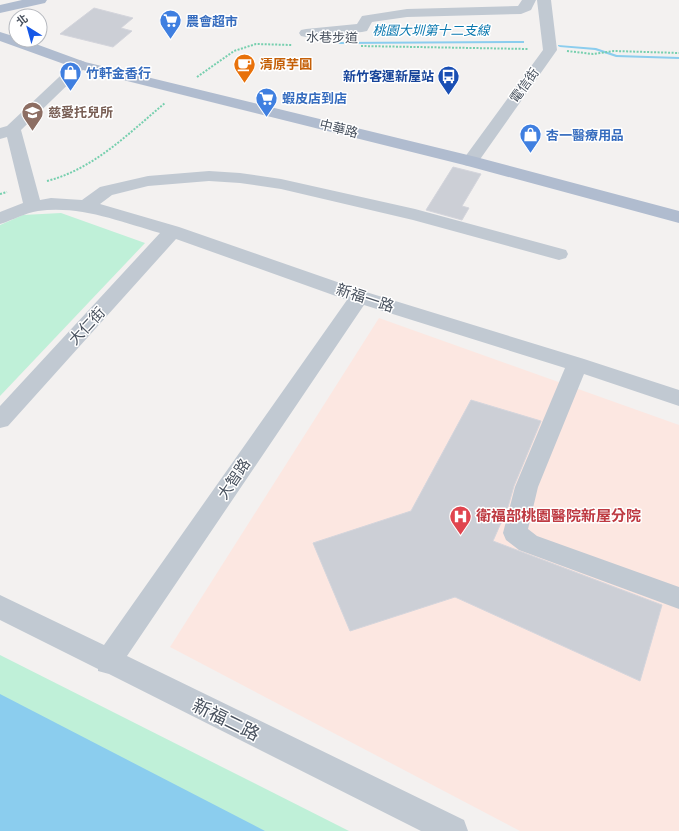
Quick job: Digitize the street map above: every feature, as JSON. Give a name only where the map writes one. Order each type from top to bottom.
[{"type":"main road","points":[[0,9],[40,0]]},
{"type":"main road","name":"中華路","points":[[0,36],[80,64],[470,161],[679,217]]},
{"type":"street","points":[[306,33],[362,28],[367,19],[407,13],[521,10],[526,6],[529,0]]},
{"type":"street","points":[[544,0],[550,50]]},
{"type":"street","name":"電信街","points":[[470,161],[550,50]]},
{"type":"street","points":[[0,218],[42,205],[28,187],[7,131],[80,64]]},
{"type":"street","points":[[86,206],[106,191],[148,181],[209,176],[240,178],[281,184],[415,215],[559,254]]},
{"type":"street","name":"新福一路","points":[[42,205],[86,206],[173,231],[359,297],[578,364],[679,398]]},
{"type":"street","name":"大仁街","points":[[0,420],[173,231]]},
{"type":"street","name":"大智路","points":[[108,662],[359,297]]},
{"type":"street","points":[[578,364],[559,412],[538,457],[518,514],[515,533],[528,542],[562,556],[679,598]]},
{"type":"street","name":"新福二路","points":[[0,607],[108,662],[453,831]]},
{"type":"path","name":"水巷步道","points":[[28,187],[62,176],[97,159],[206,70],[234,51],[256,44],[292,45]]},
{"type":"path","name":"水巷步道","points":[[360,46],[550,50],[593,54],[614,51],[679,53]]},
{"type":"shaded area","name":"衛福部桃園醫院新屋分院","points":[[379,318],[679,425],[679,831],[520,831],[170,647]]},
{"type":"green space","points":[[61,213],[145,243],[0,396],[0,225],[23,215]]},
{"type":"green space","points":[[0,655],[349,831],[0,831]]},
{"type":"water","points":[[0,694],[265,831],[0,831]]},
{"type":"building","points":[[94,8],[133,18],[121,28],[132,31],[113,47],[60,34]]},
{"type":"building","points":[[453,167],[481,174],[462,206],[469,208],[462,220],[426,210]]},
{"type":"building","points":[[471,400],[541,421],[514,486],[508,507],[493,541],[662,605],[640,681],[455,597],[350,631],[313,543],[411,511]]},
{"type":"waterway","name":"桃園大圳第十二支線","points":[[340,43],[522,42]]},
{"type":"waterway","name":"桃園大圳第十二支線","points":[[560,46],[596,49],[616,56],[679,58]]},
{"type":"place","name":"農會超市","points":[[170,40]]},
{"type":"place","name":"清原芋圓","points":[[245,84]]},
{"type":"place","name":"竹軒金香行","points":[[71,92]]},
{"type":"place","name":"新竹客運新屋站","points":[[449,96]]},
{"type":"place","name":"蝦皮店到店","points":[[267,118]]},
{"type":"place","name":"慈愛托兒所","points":[[32,132]]},
{"type":"place","name":"杏一醫療用品","points":[[531,154]]},
{"type":"place","name":"衛福部桃園醫院新屋分院","points":[[460,536]]}]
